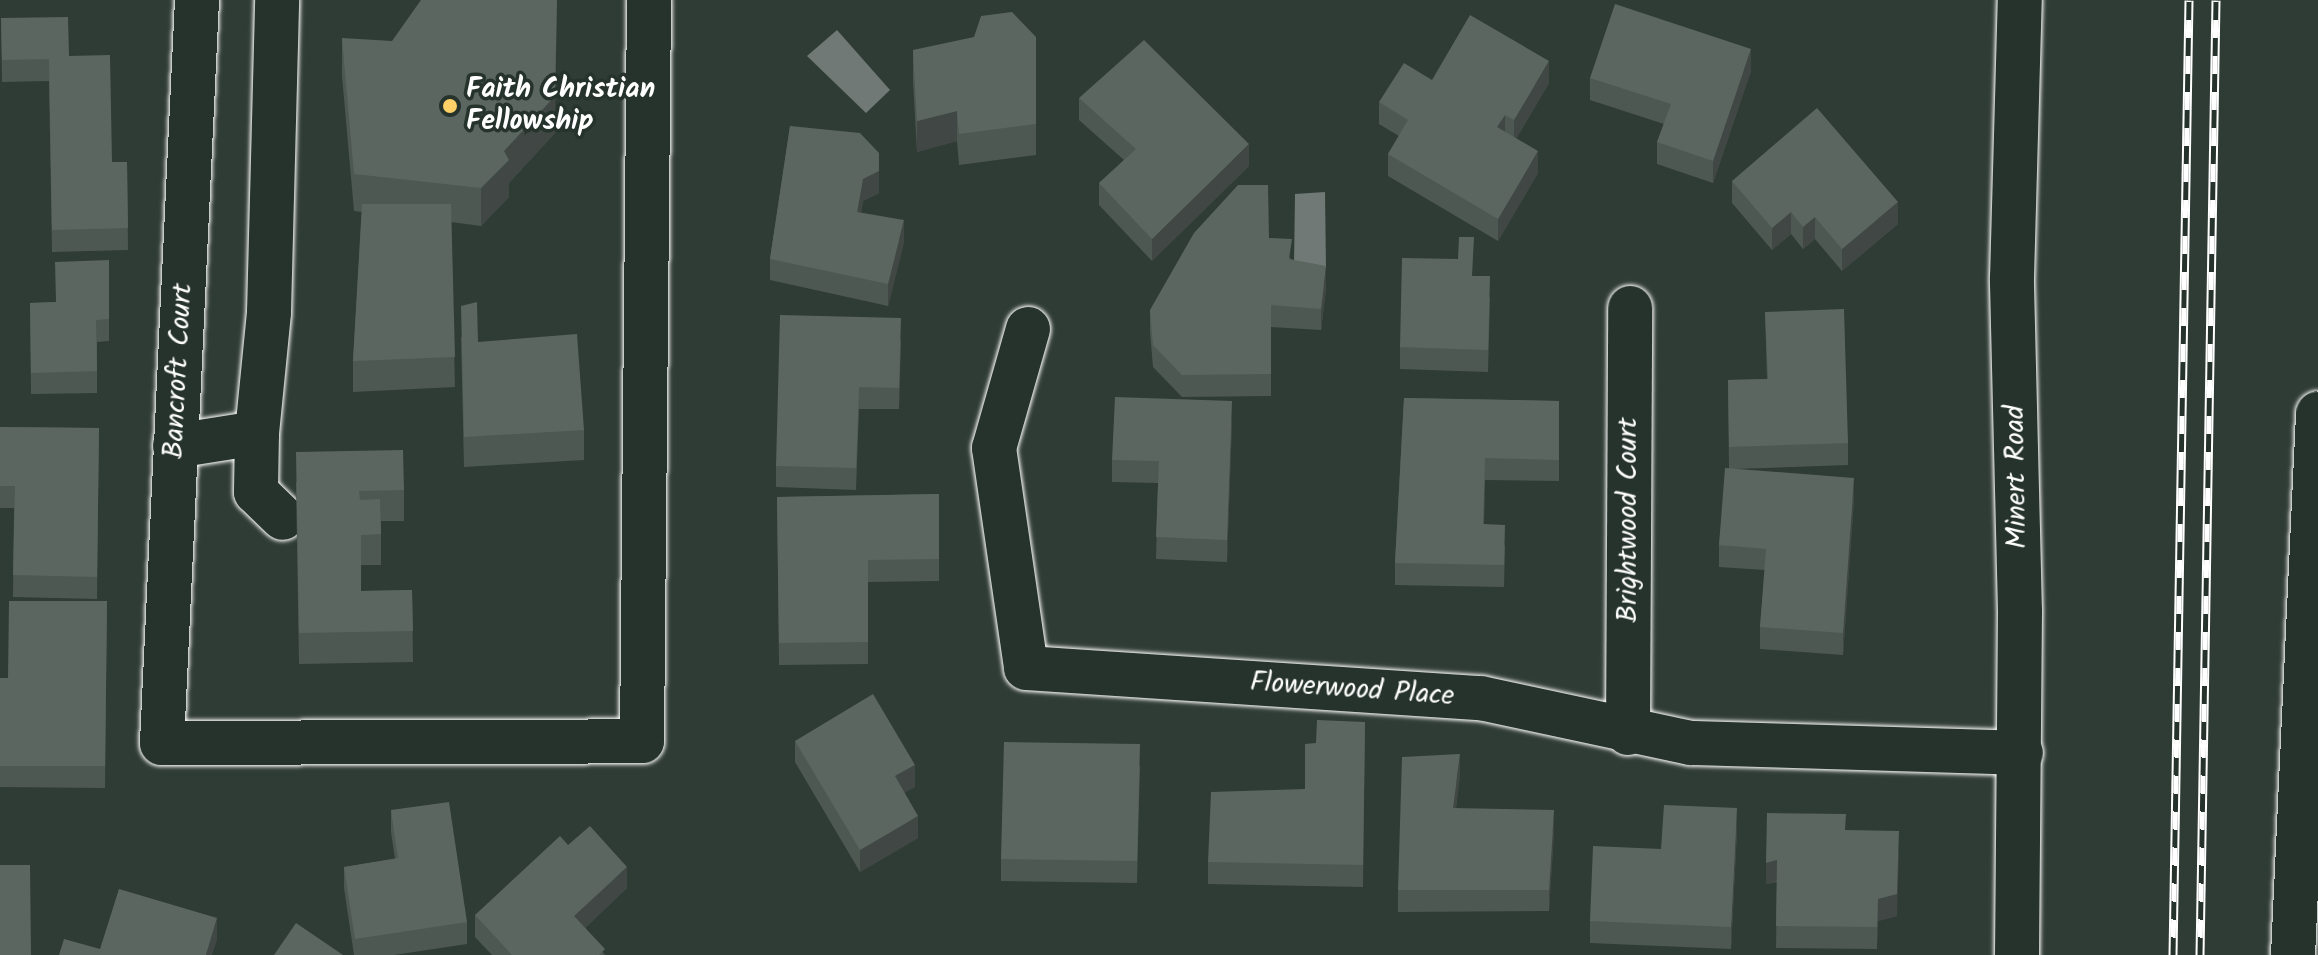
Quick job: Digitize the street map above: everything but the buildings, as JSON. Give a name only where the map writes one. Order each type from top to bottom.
[{"type":"street","name":"Bancroft Court","points":[[197,0],[162,743],[642,741],[649,0]]},
{"type":"street","points":[[277,0],[269,312],[257,433],[256,492],[283,518]]},
{"type":"street","name":"Minert Road","points":[[2017,955],[2021,753],[2012,278],[2020,0]]},
{"type":"street","name":"Brightwood Court","points":[[1628,733],[1630,308]]},
{"type":"street","name":"Flowerwood Place","points":[[1028,329],[994,448],[1026,668],[1481,698],[1628,733],[1755,747],[2021,753]]},
{"type":"street","points":[[2293,955],[2318,414]]},
{"type":"street","points":[[175,446],[257,433]]},
{"type":"shaded area","points":[[837,30],[890,90],[866,113],[807,56]]},
{"type":"shaded area","points":[[1325,192],[1326,268],[1294,265],[1295,194]]},
{"type":"railway","points":[[2173,955],[2189,0]]},
{"type":"railway","points":[[2200,955],[2216,0]]},
{"type":"place","name":"Faith Christian Fellowship","points":[[450,106]]}]
